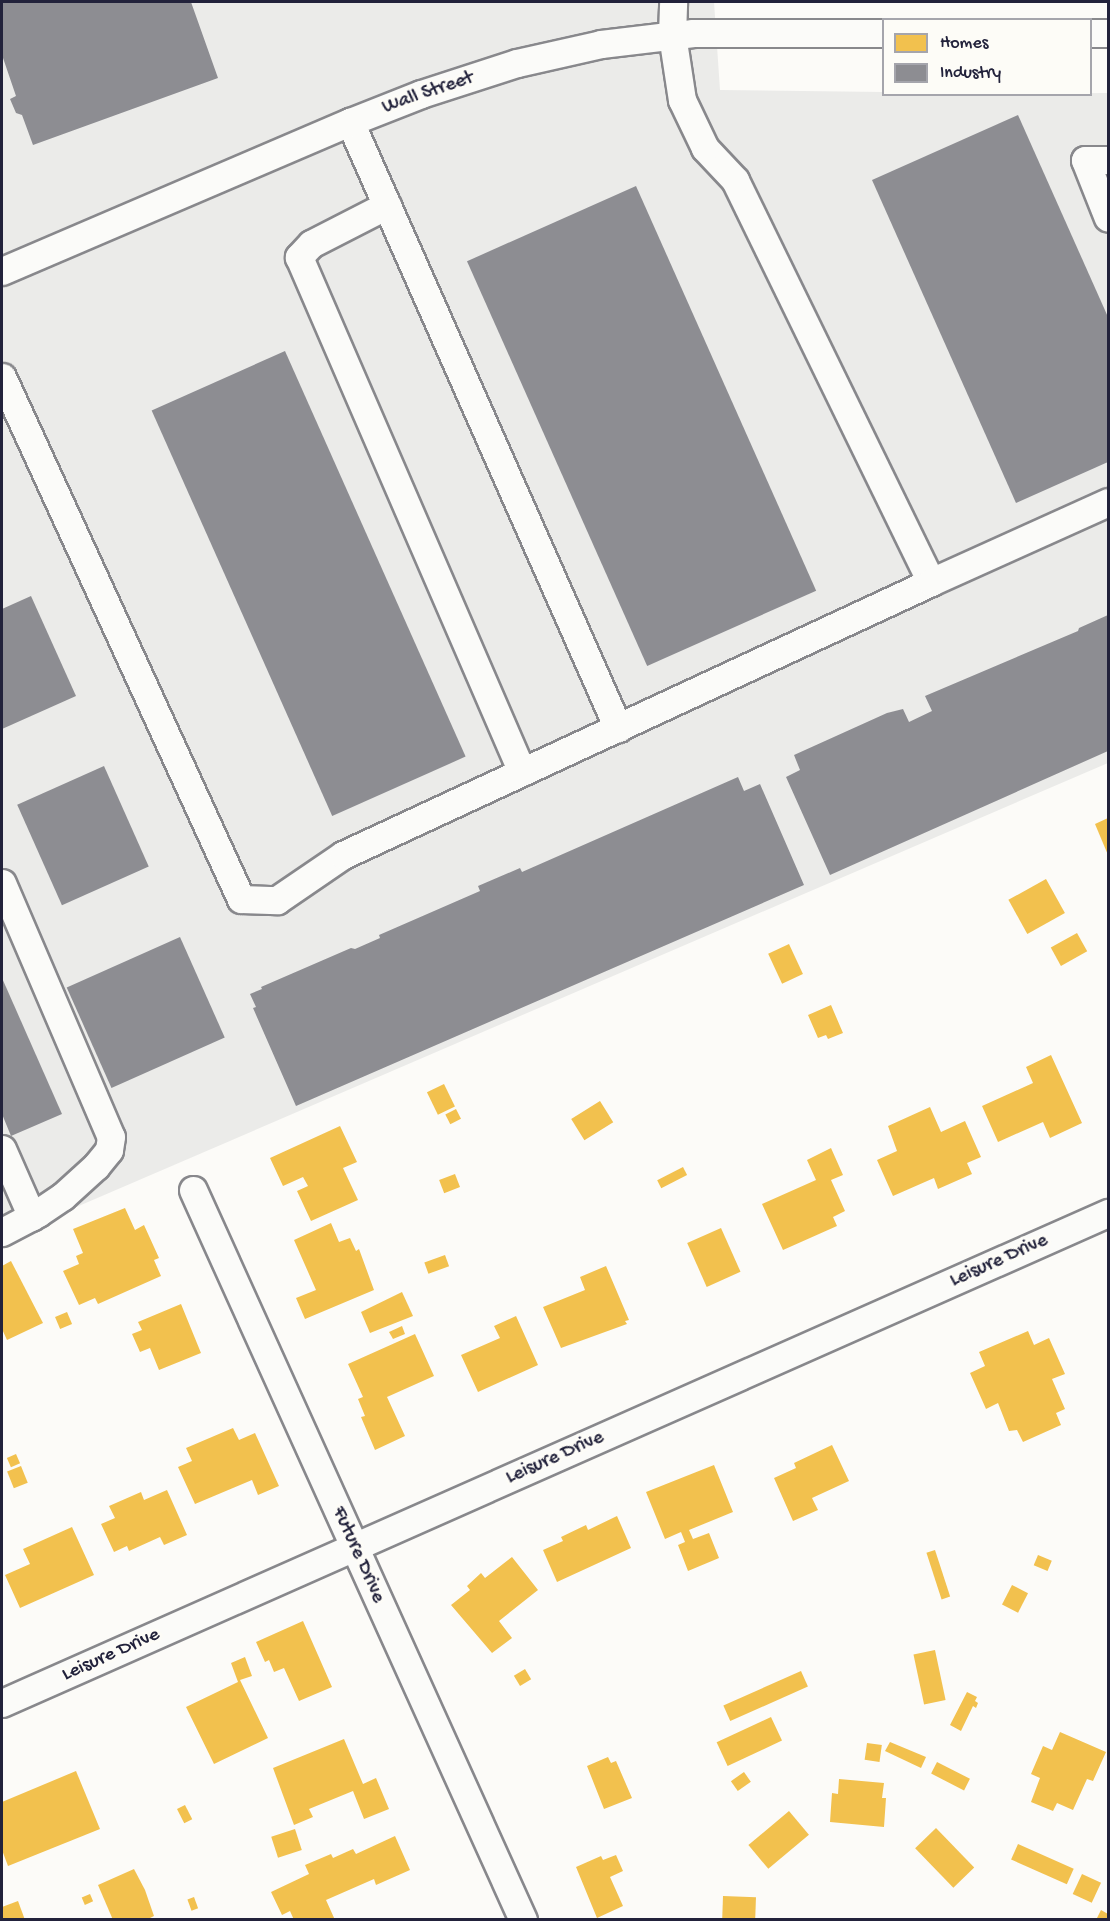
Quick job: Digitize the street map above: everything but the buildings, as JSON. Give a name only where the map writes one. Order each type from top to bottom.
[{"type":"street","points":[[673,2],[672,35],[682,100],[705,148],[735,180],[931,582]]},
{"type":"street","name":"Wall Street","points":[[2,271],[350,122],[422,94],[517,63],[601,44],[672,35],[882,33]]},
{"type":"street","points":[[1092,33],[1108,33]]},
{"type":"street","points":[[350,122],[618,728]]},
{"type":"street","points":[[1108,160],[1085,160],[1108,218]]},
{"type":"street","points":[[387,205],[311,244],[299,257],[522,772]]},
{"type":"street","points":[[2,377],[241,899],[277,900],[343,855],[1108,502]]},
{"type":"street","points":[[2,883],[111,1137],[109,1150],[96,1167],[63,1196],[32,1217],[2,1232]]},
{"type":"street","points":[[2,1149],[32,1217]]},
{"type":"street","name":"Future Drive","points":[[193,1191],[523,1920]]},
{"type":"street","name":"Leisure Drive","points":[[2,1703],[1108,1213]]},
{"type":"shaded area","points":[[2,2],[714,2],[720,90],[882,92],[882,96],[1092,96],[1092,93],[1108,93],[1108,763],[2,1239]]}]
